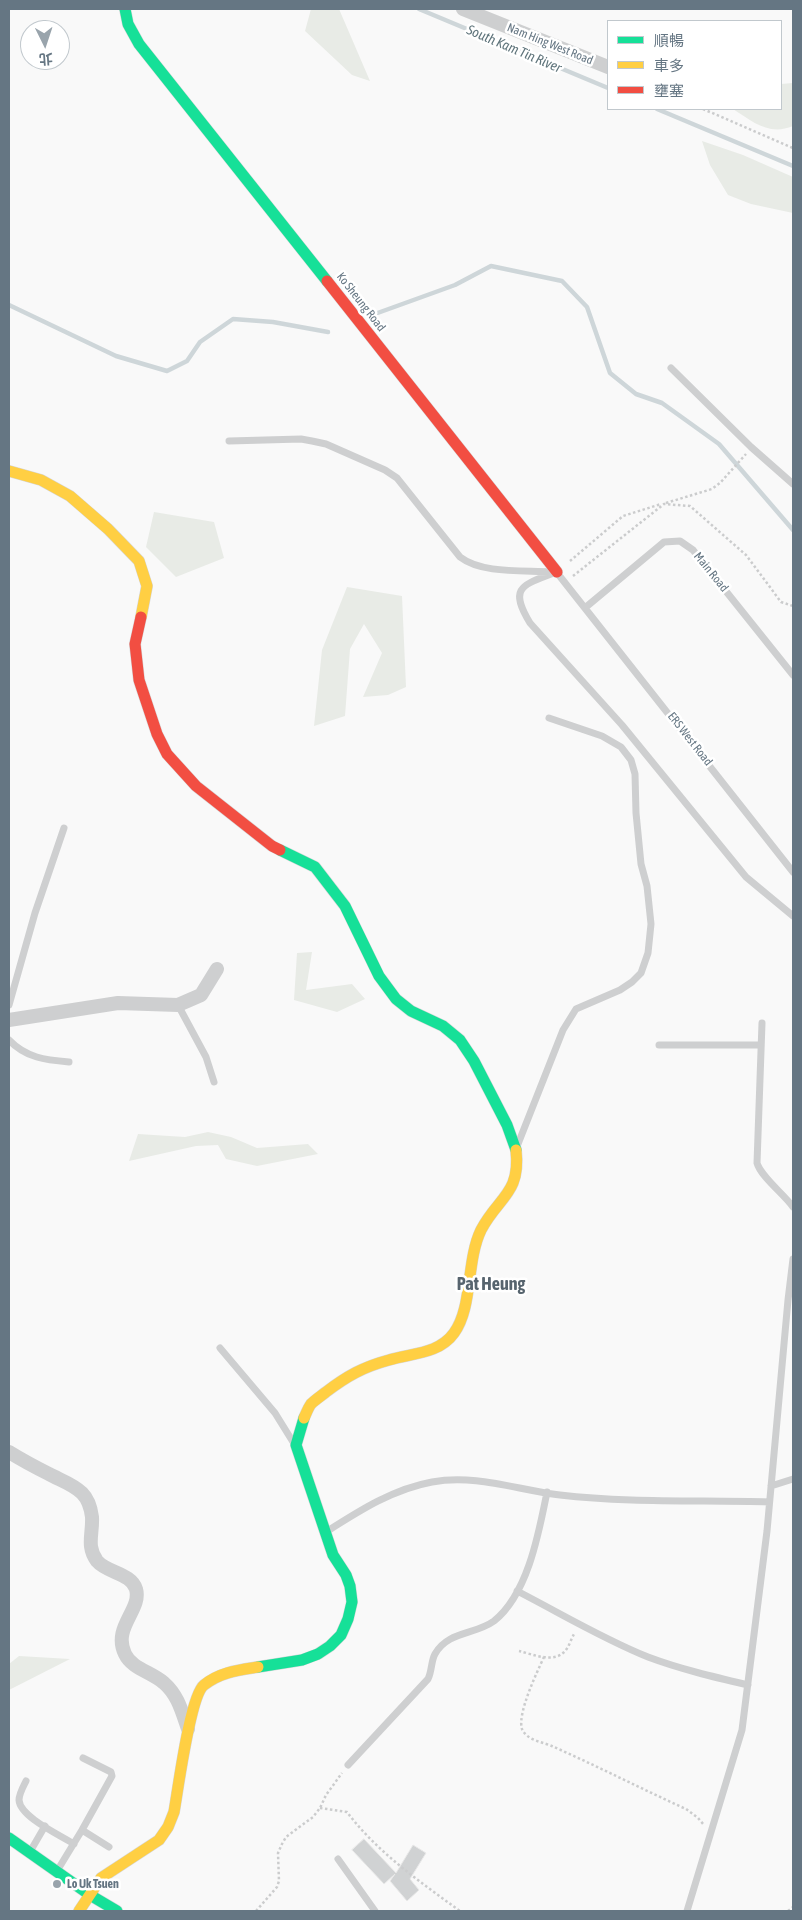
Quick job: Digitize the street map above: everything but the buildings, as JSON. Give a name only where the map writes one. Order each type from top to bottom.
[{"type":"street","name":"Ko Sheung Road","points":[[125,9],[125,14],[133,34],[153,62],[557,572]]},
{"type":"street","name":"Nam Hing West Road","points":[[463,9],[607,67]]},
{"type":"street","points":[[9,471],[41,480],[70,496],[108,528],[139,561],[147,586],[135,644],[139,680],[167,754],[196,786],[272,846],[315,867],[345,906],[380,976],[396,999],[411,1012],[443,1026],[460,1040],[474,1061],[507,1124],[516,1148],[518,1166],[514,1181],[507,1195],[482,1229],[472,1261],[462,1318],[454,1333],[442,1344],[422,1353],[364,1367],[325,1392],[311,1404],[304,1416],[296,1446],[333,1555],[346,1575],[350,1586],[352,1602],[348,1618],[340,1635],[330,1646],[318,1654],[302,1660],[231,1670],[202,1686],[197,1695],[174,1812],[168,1827],[159,1840],[148,1849],[101,1878],[79,1911]]},
{"type":"street","points":[[9,1020],[118,1003],[178,1005],[201,995],[217,969]]},
{"type":"street","points":[[9,1452],[72,1486],[86,1500],[92,1517],[90,1542],[92,1551],[102,1566],[127,1578],[133,1583],[136,1590],[137,1599],[122,1633],[124,1652],[128,1660],[162,1681],[172,1690],[180,1703],[189,1732]]},
{"type":"street","points":[[9,1838],[90,1895],[117,1911]]},
{"type":"lane","points":[[671,368],[751,447],[793,484]]},
{"type":"lane","points":[[230,441],[301,439],[326,444],[392,473],[460,557],[467,563],[486,568],[557,572]]},
{"type":"lane","name":"Main Road","points":[[586,607],[664,542],[680,541],[693,550],[793,675]]},
{"type":"lane","points":[[557,572],[528,583],[522,588],[519,598],[523,612],[622,725],[746,877],[793,916]]},
{"type":"lane","name":"Ko Sheung Road","points":[[557,572],[586,607]]},
{"type":"lane","name":"ERS West Road","points":[[586,607],[793,872]]},
{"type":"lane","points":[[516,1148],[562,1030],[576,1009],[620,990],[641,973],[648,952],[651,924],[647,886],[641,864],[636,813],[635,774],[631,760],[621,747],[602,736],[550,718]]},
{"type":"lane","points":[[9,1005],[35,913],[64,828]]},
{"type":"lane","points":[[178,1005],[206,1057],[214,1082]]},
{"type":"lane","points":[[762,1023],[757,1163],[761,1172],[793,1207]]},
{"type":"lane","points":[[9,1040],[16,1048],[29,1055],[42,1059],[69,1062]]},
{"type":"lane","points":[[659,1044],[761,1045]]},
{"type":"lane","points":[[687,1911],[742,1730],[771,1486],[793,1259]]},
{"type":"lane","points":[[220,1348],[275,1413],[296,1446]]},
{"type":"lane","points":[[771,1486],[793,1479]]},
{"type":"lane","points":[[325,1533],[376,1501],[431,1482],[452,1480],[501,1483],[560,1495],[769,1502]]},
{"type":"lane","points":[[348,1765],[428,1679],[432,1672],[434,1656],[441,1645],[452,1637],[493,1622],[500,1615],[517,1591],[526,1572],[539,1530],[547,1492]]},
{"type":"lane","points":[[517,1591],[617,1643],[649,1657],[691,1671],[748,1685]]},
{"type":"lane","points":[[56,1871],[74,1844],[112,1776],[111,1772],[83,1758]]},
{"type":"lane","points":[[26,1781],[18,1798],[20,1806],[26,1815],[74,1844]]},
{"type":"lane","points":[[29,1852],[44,1826]]},
{"type":"lane","points":[[82,1830],[109,1847]]},
{"type":"lane","points":[[338,1859],[375,1911]]},
{"type":"path","points":[[705,110],[793,148]]},
{"type":"path","points":[[557,572],[623,516],[712,489],[742,459]]},
{"type":"path","points":[[519,1651],[544,1657],[555,1657],[562,1654],[566,1650],[579,1623]]},
{"type":"path","points":[[544,1657],[529,1690],[522,1718],[522,1729],[528,1738],[576,1756],[686,1809],[698,1818],[711,1834]]},
{"type":"path","points":[[256,1911],[277,1887],[279,1880],[278,1853],[286,1837],[313,1817],[320,1808],[326,1794],[348,1765]]},
{"type":"path","points":[[320,1808],[347,1812],[362,1833],[416,1879],[460,1911]]},
{"type":"path","points":[[788,1911],[793,1907]]},
{"type":"shaded area","points":[[311,9],[339,9],[370,81],[352,75],[305,31]]},
{"type":"shaded area","points":[[793,83],[793,126],[776,129],[761,126],[734,110],[782,110],[782,84]]},
{"type":"shaded area","points":[[702,141],[743,155],[793,177],[793,213],[751,204],[728,195],[710,165]]},
{"type":"shaded area","points":[[154,512],[214,522],[224,558],[176,577],[146,547]]},
{"type":"shaded area","points":[[347,587],[402,596],[406,687],[388,695],[363,697],[382,653],[364,624],[350,649],[345,716],[314,726],[322,650]]},
{"type":"shaded area","points":[[312,952],[306,990],[352,984],[365,999],[337,1012],[294,1000],[297,953]]},
{"type":"shaded area","points":[[208,1132],[231,1137],[257,1148],[308,1144],[318,1154],[257,1166],[226,1159],[218,1145],[196,1146],[129,1161],[138,1134],[185,1137]]},
{"type":"shaded area","points":[[19,1656],[70,1659],[9,1690],[9,1664]]},
{"type":"waterway","name":"South Kam Tin River","points":[[419,9],[607,88]]},
{"type":"waterway","name":"South Kam Tin River","points":[[659,110],[793,166]]},
{"type":"waterway","points":[[372,315],[455,285],[491,266],[562,281],[587,307],[610,373],[636,394],[662,403],[719,444],[793,530]]},
{"type":"waterway","points":[[9,305],[116,356],[167,371],[187,361],[200,342],[233,319],[273,322],[328,332]]},
{"type":"traffic: fast","points":[[125,9],[128,24],[139,44],[327,281]]},
{"type":"traffic: fast","points":[[280,850],[315,867],[345,906],[379,976],[396,999],[411,1011],[443,1026],[460,1040],[474,1061],[507,1125],[516,1150]]},
{"type":"traffic: fast","points":[[258,1667],[302,1660],[318,1654],[330,1646],[341,1635],[348,1619],[352,1602],[350,1586],[346,1575],[333,1555],[296,1445],[304,1418]]},
{"type":"traffic: fast","points":[[9,1838],[90,1895],[117,1911]]},
{"type":"traffic: slow","points":[[9,471],[41,480],[70,496],[108,529],[139,561],[147,586],[141,617]]},
{"type":"traffic: slow","points":[[304,1418],[313,1403],[348,1377],[380,1363],[433,1349],[448,1340],[454,1333],[464,1310],[476,1242],[488,1219],[512,1186],[517,1165],[516,1150]]},
{"type":"traffic: slow","points":[[79,1911],[101,1878],[159,1840],[168,1827],[174,1812],[189,1724],[194,1706],[204,1685],[223,1674],[258,1667]]},
{"type":"traffic: jam","points":[[327,281],[557,572]]},
{"type":"traffic: jam","points":[[141,617],[135,644],[139,680],[157,734],[167,754],[196,786],[272,846],[280,850]]},
{"type":"place","name":"Lo Uk Tsuen","points":[[57,1884]]},
{"type":"district","name":"Pat Heung","points":[[491,1284]]}]
